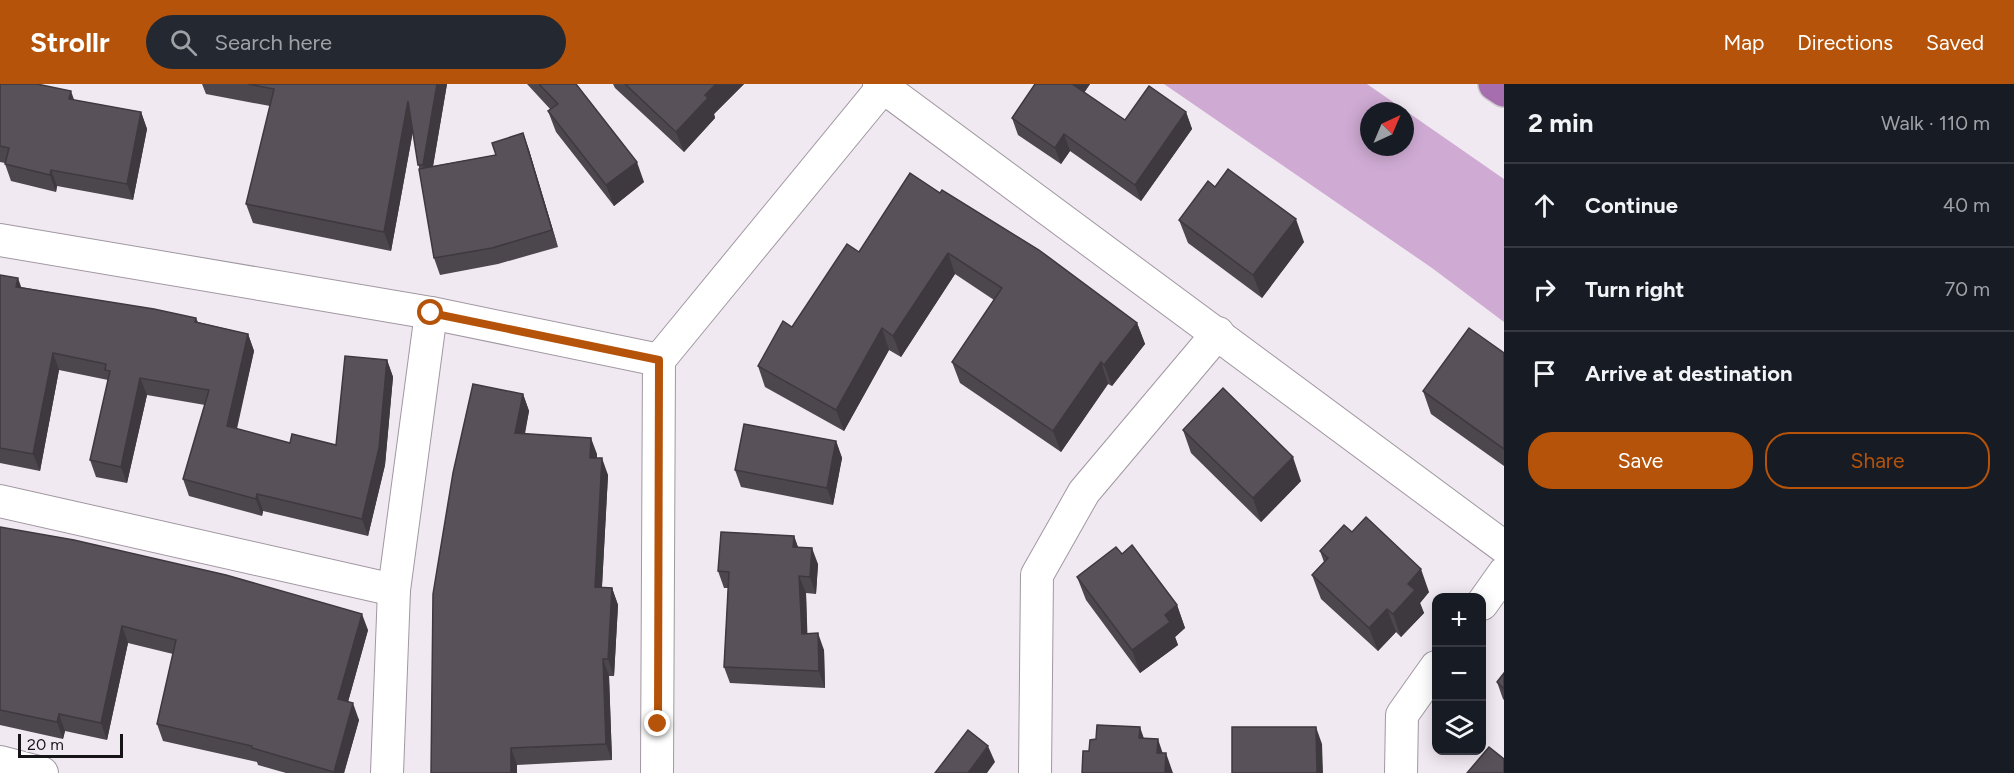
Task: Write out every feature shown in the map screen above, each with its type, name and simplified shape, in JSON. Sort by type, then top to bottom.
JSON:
[{"type":"highway","points":[[1495,84],[1504,90]]},
{"type":"street","points":[[657,773],[659,360],[881,85],[1504,547]]},
{"type":"street","points":[[0,240],[431,313],[659,360]]},
{"type":"street","points":[[387,773],[394,590],[431,313]]},
{"type":"street","points":[[1035,773],[1037,575],[1084,492],[1218,333]]},
{"type":"street","points":[[0,501],[394,590]]},
{"type":"street","points":[[1486,598],[1504,573]]},
{"type":"street","points":[[1401,773],[1402,716],[1432,674]]},
{"type":"street","points":[[0,762],[42,773]]},
{"type":"shaded area","points":[[1164,84],[1367,84],[1393,102],[1360,102],[1360,156],[1414,156],[1414,117],[1504,179],[1504,322],[1432,268]]},
{"type":"building","points":[[0,84],[37,84],[71,91],[69,99],[141,112],[127,184],[51,170],[50,175],[5,164],[9,148],[0,146]]},
{"type":"building","points":[[248,84],[437,84],[423,165],[418,165],[408,101],[384,232],[246,204],[274,89]]},
{"type":"building","points":[[539,84],[576,84],[637,162],[606,185],[548,111],[558,104]]},
{"type":"building","points":[[625,84],[716,84],[705,95],[708,98],[676,132]]},
{"type":"building","points":[[1035,84],[1072,84],[1125,120],[1149,86],[1186,112],[1135,185],[1064,134],[1055,148],[1012,118]]},
{"type":"building","points":[[523,133],[552,230],[492,248],[434,258],[419,169],[496,155],[492,143]]},
{"type":"building","points":[[1228,169],[1296,219],[1253,275],[1179,220],[1208,181],[1215,187]]},
{"type":"building","points":[[910,173],[940,193],[942,190],[1039,250],[1137,323],[1104,365],[1101,362],[1053,431],[952,362],[1002,288],[948,253],[893,336],[882,328],[836,410],[758,366],[783,321],[792,327],[847,244],[859,252]]},
{"type":"building","points":[[0,275],[18,278],[16,287],[154,309],[196,318],[195,322],[248,334],[227,426],[290,443],[292,434],[336,445],[345,356],[387,360],[379,448],[362,519],[257,494],[256,499],[183,479],[209,390],[140,378],[121,467],[90,460],[110,371],[105,370],[106,364],[53,353],[33,454],[0,448]]},
{"type":"building","points":[[1469,328],[1504,353],[1504,449],[1423,391]]},
{"type":"building","points":[[473,384],[523,394],[515,433],[591,438],[590,458],[602,458],[595,587],[612,588],[608,659],[603,659],[606,744],[511,748],[511,773],[431,773],[433,594],[453,473]]},
{"type":"building","points":[[1223,388],[1293,457],[1253,498],[1183,430]]},
{"type":"building","points":[[744,424],[836,441],[827,488],[735,470]]},
{"type":"building","points":[[1366,517],[1421,569],[1408,584],[1415,590],[1393,614],[1387,609],[1369,628],[1312,575],[1328,558],[1320,551],[1344,525],[1352,532]]},
{"type":"building","points":[[0,527],[74,540],[226,575],[362,614],[338,699],[353,703],[334,772],[252,748],[252,746],[157,724],[176,640],[122,626],[101,723],[59,714],[57,722],[0,710]]},
{"type":"building","points":[[721,532],[794,536],[793,547],[812,548],[810,577],[799,576],[802,634],[818,633],[819,671],[724,667],[729,572],[718,571]]},
{"type":"building","points":[[1132,545],[1177,605],[1165,615],[1170,622],[1132,650],[1077,577],[1116,547],[1122,554]]},
{"type":"building","points":[[1504,673],[1504,689],[1497,682]]},
{"type":"building","points":[[1097,725],[1140,727],[1139,738],[1158,739],[1157,753],[1166,753],[1165,773],[1082,773],[1083,751],[1089,751],[1090,740],[1096,739]]},
{"type":"building","points":[[1232,727],[1316,727],[1317,773],[1232,773]]},
{"type":"building","points":[[968,730],[988,746],[968,773],[935,773]]},
{"type":"building","points":[[1489,747],[1504,759],[1504,773],[1467,773],[1482,755],[1486,755]]},
{"type":"route","points":[[431,313],[659,360],[658,724]]}]
